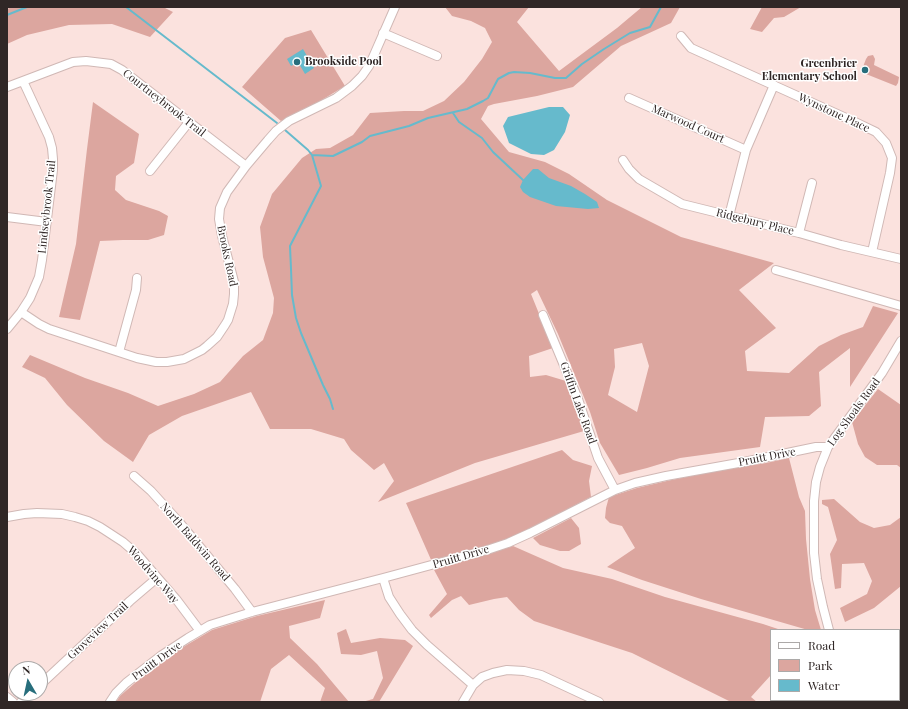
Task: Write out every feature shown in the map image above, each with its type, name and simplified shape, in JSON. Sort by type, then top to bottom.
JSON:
[{"type":"street","name":"Brooks Road","points":[[21,312],[49,329],[137,358],[156,362],[177,361],[190,357],[212,342],[222,331],[228,320],[234,294],[232,274],[219,219],[219,212],[227,192],[246,166],[284,124],[336,98],[362,76],[369,66],[395,7]]},
{"type":"street","points":[[384,33],[437,56]]},
{"type":"street","name":"Wynstone Place","points":[[681,36],[691,48],[876,132],[886,143],[892,158],[872,252]]},
{"type":"street","name":"Courtneybrook Trail","points":[[7,87],[73,62],[86,61],[107,63],[122,70],[246,166]]},
{"type":"street","name":"Lindseybrook Trail","points":[[7,329],[30,298],[39,277],[53,170],[52,148],[49,137],[23,81]]},
{"type":"street","points":[[729,216],[746,150],[774,85]]},
{"type":"street","name":"Marwood Court","points":[[629,98],[746,150]]},
{"type":"street","points":[[150,171],[189,122]]},
{"type":"street","name":"Ridgebury Place","points":[[623,160],[629,169],[639,179],[682,204],[901,259]]},
{"type":"street","points":[[799,233],[812,183]]},
{"type":"street","points":[[7,217],[47,222]]},
{"type":"street","points":[[776,270],[901,306]]},
{"type":"street","points":[[119,352],[136,290],[137,278]]},
{"type":"street","name":"Griffin Lake Road","points":[[544,315],[578,399],[598,458],[615,490]]},
{"type":"street","name":"Log Shoals Road","points":[[828,629],[817,579],[814,553],[814,501],[816,482],[828,446],[882,373],[901,341]]},
{"type":"street","points":[[893,355],[901,360]]},
{"type":"street","name":"Pruitt Drive","points":[[110,702],[116,693],[126,683],[188,638],[210,625],[252,612],[465,556],[508,543],[615,490],[635,483],[816,447],[828,446]]},
{"type":"street","name":"North Baldwin Road","points":[[134,476],[151,491],[180,523],[235,589],[252,612]]},
{"type":"street","name":"Woodvine Way","points":[[7,517],[24,514],[49,513],[75,517],[100,527],[123,542],[138,555],[176,599],[200,631]]},
{"type":"street","name":"Groveview Trail","points":[[48,678],[130,601],[157,578]]},
{"type":"street","points":[[383,578],[389,597],[412,630],[473,685]]},
{"type":"street","points":[[463,702],[473,685],[482,677],[507,670],[524,671],[540,675],[599,702]]},
{"type":"street","points":[[7,697],[13,702]]},
{"type":"green space","points":[[12,7],[163,7],[173,12],[150,37],[112,24],[69,25],[27,35],[7,44],[7,9]]},
{"type":"green space","points":[[445,7],[529,7],[517,22],[559,71],[617,28],[642,7],[680,7],[671,23],[621,46],[573,87],[488,106],[481,119],[509,152],[545,162],[569,174],[607,200],[681,237],[774,263],[739,290],[776,328],[745,351],[747,371],[789,373],[819,346],[841,335],[863,327],[873,306],[898,313],[850,387],[850,348],[819,372],[821,406],[809,416],[765,417],[760,447],[680,458],[619,475],[600,443],[590,412],[558,334],[537,290],[531,294],[553,348],[529,356],[530,377],[546,375],[566,381],[584,431],[475,463],[378,502],[394,481],[384,463],[374,470],[351,450],[344,439],[311,429],[270,429],[251,392],[182,416],[149,435],[133,462],[104,441],[67,405],[45,378],[22,367],[30,355],[158,406],[194,394],[220,382],[243,356],[263,340],[273,313],[274,298],[263,257],[260,227],[272,194],[302,158],[316,149],[330,148],[353,135],[370,113],[423,111],[444,101],[464,82],[482,59],[492,42],[485,28],[471,21],[452,16]],"holes":[[[642,343],[649,366],[637,412],[608,395],[615,367],[614,349]]]},
{"type":"green space","points":[[762,7],[801,7],[784,17],[774,18],[762,32],[750,29]]},
{"type":"green space","name":"Brookside Pool","points":[[311,30],[345,86],[281,121],[242,87],[285,38]]},
{"type":"green space","points":[[873,55],[875,59],[874,65],[899,77],[896,86],[861,72],[868,56]]},
{"type":"green space","points":[[93,102],[139,134],[134,163],[116,176],[115,190],[126,200],[159,211],[168,216],[164,235],[148,240],[100,241],[80,320],[59,317],[76,244]]},
{"type":"green space","points":[[878,389],[901,405],[901,468],[897,465],[877,465],[865,457],[858,444],[852,422]]},
{"type":"green space","points":[[562,450],[573,460],[592,466],[589,481],[591,497],[507,539],[432,562],[406,503]]},
{"type":"green space","points":[[789,458],[799,497],[805,511],[810,579],[815,610],[821,629],[805,629],[701,599],[607,567],[635,548],[622,526],[610,523],[605,518],[609,497],[637,488],[671,480]]},
{"type":"green space","points":[[834,499],[860,522],[874,528],[890,525],[901,517],[901,586],[874,608],[845,622],[840,608],[867,594],[872,581],[864,563],[842,564],[841,588],[835,589],[830,554],[837,540],[828,507],[822,504],[822,500]]},
{"type":"green space","points":[[571,518],[579,528],[581,544],[569,551],[560,551],[540,545],[533,538]]},
{"type":"green space","points":[[513,546],[563,568],[612,579],[665,597],[778,629],[770,629],[770,676],[751,697],[757,702],[731,702],[632,653],[534,621],[519,610],[507,597],[469,605],[461,596],[452,600],[431,618],[429,615],[447,594],[433,568]]},
{"type":"green space","points":[[325,600],[320,618],[289,626],[290,638],[317,664],[349,702],[320,702],[325,688],[289,655],[271,669],[260,702],[116,702],[120,696],[150,670],[212,630],[257,616]]},
{"type":"green space","points":[[346,629],[351,643],[380,638],[405,640],[413,646],[379,702],[362,702],[373,699],[383,678],[377,651],[361,655],[341,654],[337,633]]},
{"type":"water","points":[[303,49],[314,68],[305,74],[298,62],[291,66],[287,59]]},
{"type":"water","points":[[549,107],[563,107],[570,115],[565,132],[554,150],[544,155],[531,154],[509,143],[503,126],[508,117]]},
{"type":"water","points":[[533,169],[538,169],[549,178],[571,186],[585,194],[597,202],[599,208],[588,209],[556,206],[530,197],[523,192],[520,187],[523,180]]},
{"type":"waterway","points":[[7,15],[27,7]]},
{"type":"waterway","points":[[126,7],[277,123]]},
{"type":"waterway","points":[[312,155],[333,156],[362,142],[370,136],[409,126],[428,118],[467,109],[488,98],[498,79],[509,73],[530,73],[555,78],[566,78],[582,64],[630,33],[650,27],[661,7]]},
{"type":"waterway","points":[[453,113],[459,122],[482,138],[493,152],[523,180]]},
{"type":"waterway","points":[[285,130],[312,155],[321,186],[290,246],[292,295],[296,318],[301,333],[333,409]]},
{"type":"place","name":"Brookside Pool","points":[[297,62]]},
{"type":"place","name":"Greenbrier Elementary School","points":[[865,70]]}]
